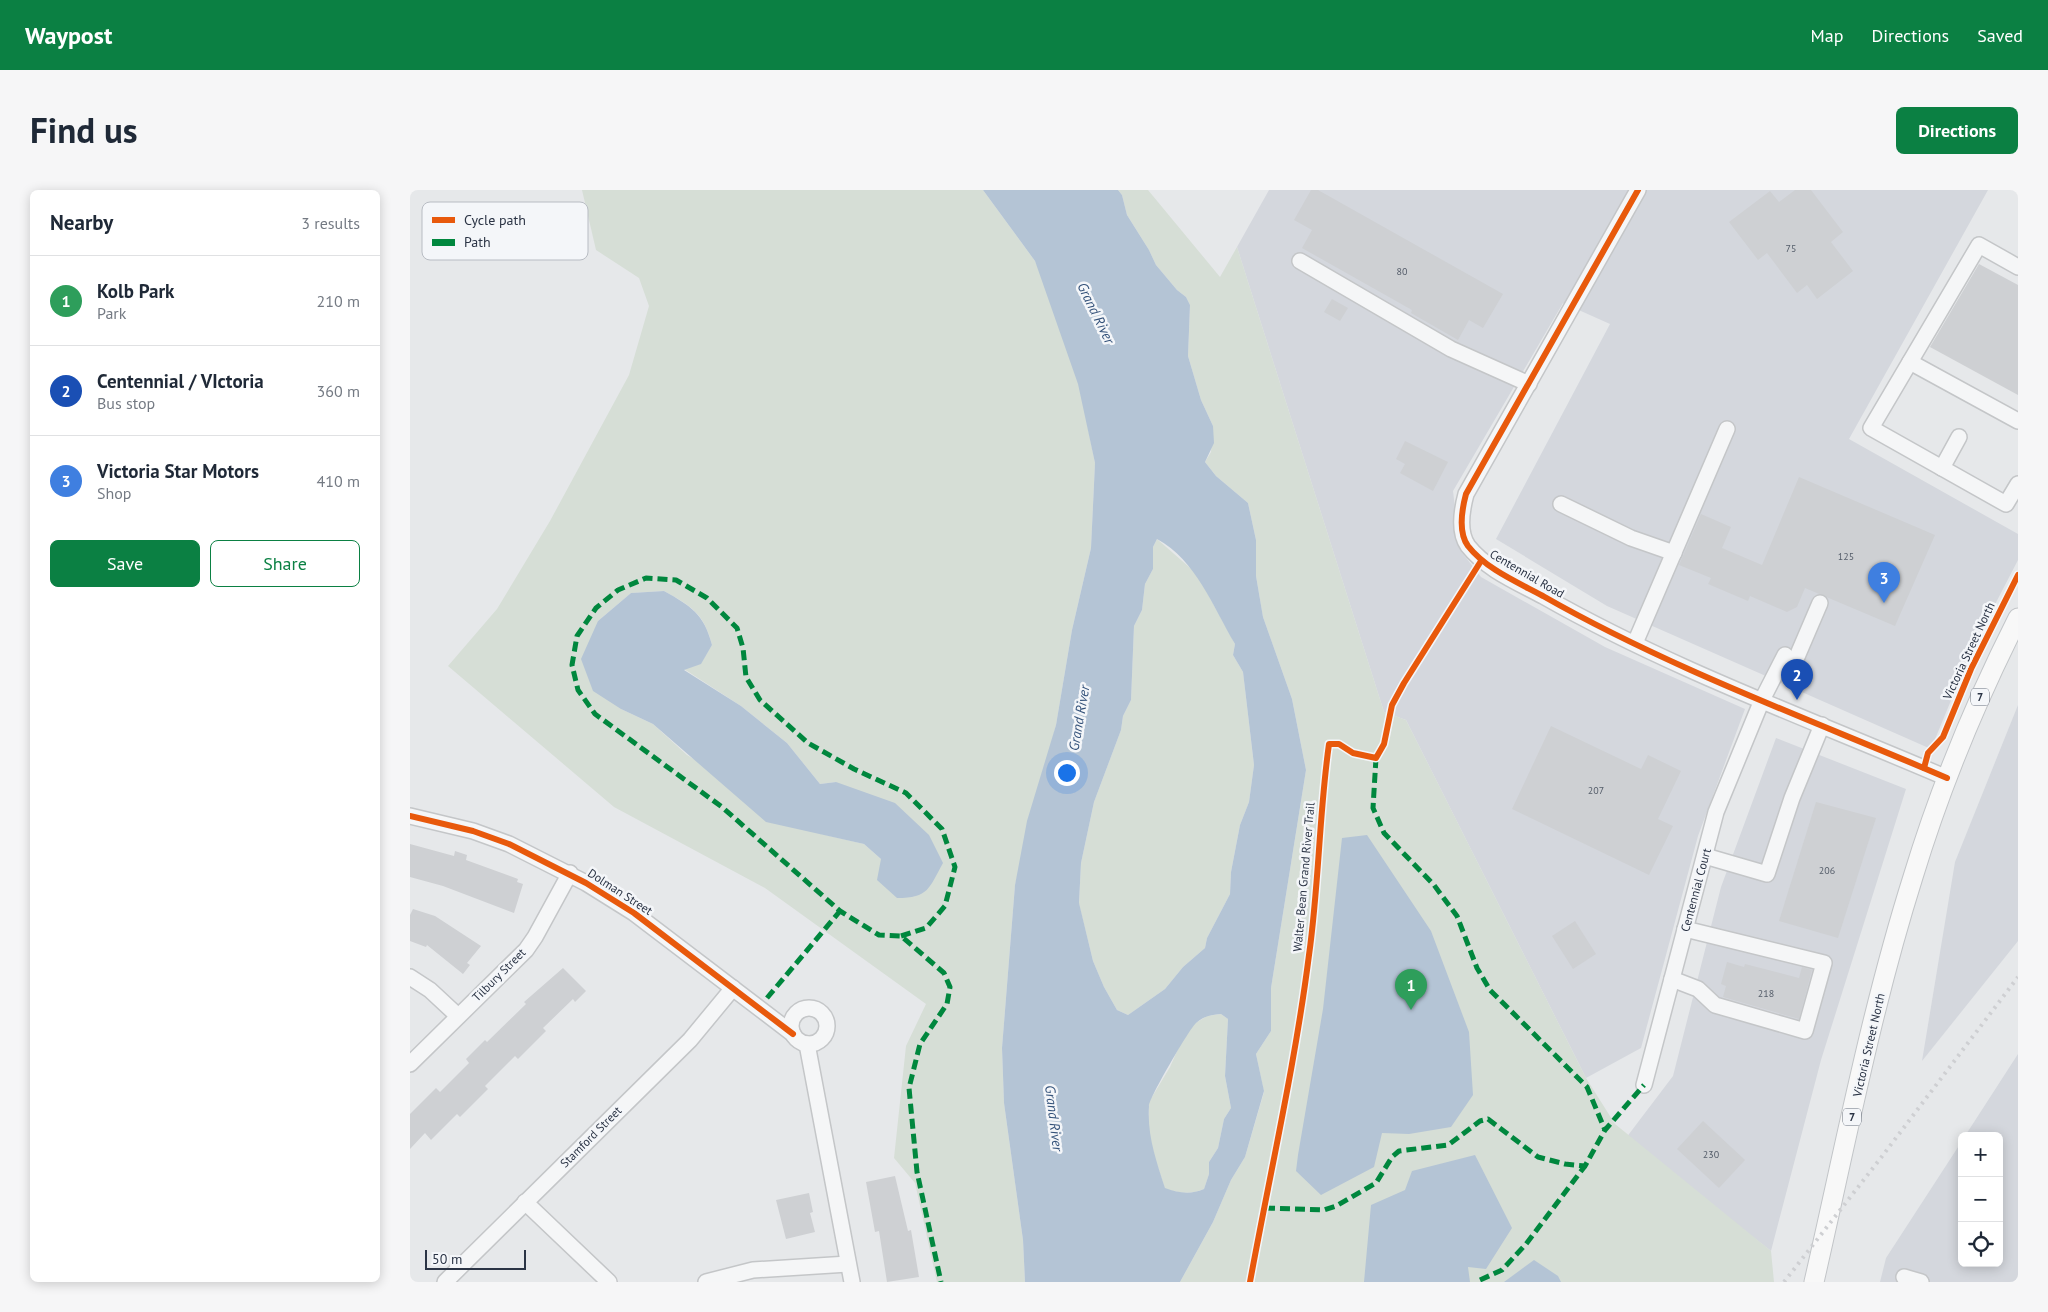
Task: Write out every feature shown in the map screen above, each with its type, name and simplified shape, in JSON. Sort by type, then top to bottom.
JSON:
[{"type":"main road","name":"Victoria Street North","points":[[1814,1282],[1885,974],[1913,876],[1947,778],[1984,687],[2018,618]]},
{"type":"street","name":"Centennial Road","points":[[1638,190],[1466,494],[1462,512],[1466,544],[1481,561],[1594,625],[1762,700],[1947,778]]},
{"type":"street","points":[[2018,267],[1979,245],[1871,428],[2006,504],[2018,484]]},
{"type":"street","points":[[1300,260],[1451,349],[1529,384]]},
{"type":"street","points":[[1910,362],[2018,421]]},
{"type":"street","points":[[1635,644],[1727,429]]},
{"type":"street","points":[[1942,468],[1959,437]]},
{"type":"street","points":[[1561,504],[1631,538],[1674,553]]},
{"type":"street","name":"Centennial Court","points":[[1644,1085],[1716,812],[1762,700],[1790,657],[1820,603]]},
{"type":"street","points":[[1705,856],[1767,874],[1792,798],[1822,725]]},
{"type":"street","name":"Dolman Street","points":[[410,816],[472,831],[509,844],[570,874],[634,913],[806,1044]]},
{"type":"street","name":"Tilbury Street","points":[[410,1064],[526,950],[570,874]]},
{"type":"street","points":[[1672,980],[1698,989],[1715,1005],[1805,1032],[1824,963],[1685,929]]},
{"type":"street","points":[[410,977],[430,990],[458,1016]]},
{"type":"street","name":"Stamford Street","points":[[445,1282],[690,1040],[732,988]]},
{"type":"street","points":[[792,1034],[791,1022],[798,1012],[809,1008],[820,1011],[827,1021],[826,1033],[818,1042],[806,1044],[852,1282]]},
{"type":"street","points":[[525,1202],[609,1282]]},
{"type":"street","points":[[706,1282],[753,1270],[848,1264]]},
{"type":"street","points":[[1904,1277],[1921,1282]]},
{"type":"shaded area","points":[[582,190],[983,190],[1035,261],[1069,334],[1095,463],[1091,548],[1072,630],[1056,725],[1015,885],[1002,1048],[1004,1103],[1023,1240],[1025,1282],[937,1282],[915,1183],[894,1158],[906,1046],[926,1004],[765,888],[614,807],[448,666],[497,609],[550,521],[629,375],[649,306],[639,278],[596,250],[588,216],[588,202],[585,202]],"holes":[[[664,591],[689,606],[705,625],[712,645],[701,663],[684,669],[741,706],[787,743],[820,784],[836,782],[915,898],[881,859],[864,844],[821,834],[687,755],[653,724],[621,709],[598,621],[631,593]]]},
{"type":"shaded area","points":[[1118,190],[1148,190],[1220,277],[1237,247],[1384,712],[1406,720],[1586,1078],[1615,1124],[1771,1251],[1774,1282],[1180,1282],[1213,1222],[1231,1180],[1245,1157],[1264,1092],[1256,1054],[1271,1031],[1271,988],[1306,770],[1292,699],[1263,617],[1256,576],[1256,540],[1248,503],[1216,476],[1205,462],[1211,452],[1213,426],[1201,400],[1188,356],[1190,305],[1186,297],[1177,290],[1156,265],[1127,215],[1122,195]]},
{"type":"shaded area","points":[[1269,190],[1988,190],[1849,439],[2018,534],[2018,560],[1973,647],[1931,749],[1607,606],[1496,539],[1610,324],[1563,303],[1453,491],[1460,550],[1481,577],[1605,647],[1745,709],[1698,836],[1641,1048],[1586,1078],[1406,720],[1384,712],[1237,247]]},
{"type":"shaded area","points":[[1157,539],[1197,574],[1235,644],[1233,655],[1243,672],[1254,765],[1249,802],[1240,825],[1231,872],[1230,894],[1207,938],[1205,948],[1183,967],[1165,989],[1128,1015],[1117,1010],[1104,987],[1093,961],[1079,904],[1081,863],[1094,802],[1121,730],[1123,716],[1131,700],[1134,626],[1142,610],[1145,584],[1153,569],[1153,547]]},
{"type":"shaded area","points":[[2018,705],[2018,941],[1922,1061],[1955,862]]},
{"type":"shaded area","points":[[1776,738],[1906,789],[1821,1060],[1771,1251],[1626,1138],[1673,1076],[1721,887]]},
{"type":"shaded area","points":[[1221,1014],[1228,1019],[1225,1076],[1231,1108],[1224,1119],[1218,1148],[1209,1162],[1209,1174],[1204,1189],[1185,1193],[1175,1192],[1165,1189],[1153,1152],[1148,1127],[1149,1102],[1170,1067],[1182,1040],[1194,1024],[1207,1016]]},
{"type":"shaded area","points":[[2018,1054],[2018,1282],[1880,1282],[1886,1258],[1958,1147],[1958,1267],[2003,1267],[2003,1132],[1968,1132]]},
{"type":"water","name":"Grand River","points":[[983,190],[1118,190],[1122,195],[1127,215],[1156,265],[1177,290],[1186,297],[1190,305],[1188,356],[1201,400],[1213,426],[1214,443],[1205,462],[1216,476],[1248,503],[1256,540],[1256,576],[1263,617],[1292,699],[1306,770],[1271,988],[1271,1031],[1256,1054],[1264,1091],[1245,1157],[1231,1180],[1213,1222],[1180,1282],[1025,1282],[1023,1240],[1004,1103],[1002,1048],[1015,885],[1027,821],[1056,725],[1072,630],[1091,548],[1095,463],[1078,384],[1035,261]],"holes":[[[1157,539],[1171,548],[1193,572],[1235,644],[1233,655],[1243,672],[1254,765],[1249,802],[1240,825],[1231,872],[1230,894],[1207,938],[1205,948],[1183,967],[1165,989],[1128,1015],[1117,1010],[1104,987],[1093,961],[1079,903],[1081,863],[1094,802],[1121,730],[1123,716],[1131,700],[1134,626],[1142,610],[1145,584],[1153,569],[1153,547]],[[1221,1014],[1228,1019],[1225,1076],[1231,1108],[1224,1119],[1218,1148],[1209,1162],[1209,1174],[1204,1189],[1189,1193],[1175,1191],[1165,1188],[1158,1167],[1149,1127],[1149,1106],[1162,1078],[1192,1028],[1205,1017]]]},
{"type":"water","points":[[664,591],[682,601],[695,612],[705,626],[712,645],[701,664],[684,670],[741,706],[787,743],[820,784],[836,782],[895,803],[929,835],[943,863],[927,890],[916,896],[897,898],[877,880],[881,859],[864,844],[766,822],[653,724],[621,709],[593,691],[581,659],[598,621],[631,593]]},
{"type":"water","points":[[1367,835],[1431,931],[1469,1032],[1473,1095],[1451,1127],[1409,1134],[1382,1133],[1374,1167],[1321,1195],[1296,1171],[1298,1155],[1323,1009],[1342,838]]},
{"type":"water","points":[[1475,1155],[1512,1228],[1486,1269],[1468,1267],[1470,1282],[1364,1282],[1371,1205],[1405,1190],[1412,1171]]},
{"type":"water","points":[[1534,1260],[1558,1276],[1561,1282],[1504,1282]]},
{"type":"building","points":[[1311,190],[1318,190],[1503,294],[1483,328],[1469,320],[1458,340],[1411,313],[1412,310],[1302,248],[1312,230],[1294,220]]},
{"type":"building","points":[[1795,190],[1811,190],[1843,232],[1831,242],[1853,271],[1817,299],[1807,285],[1797,293],[1767,253],[1758,260],[1729,222],[1770,191],[1779,202]]},
{"type":"building","points":[[1979,264],[2018,285],[2018,395],[1930,347]]},
{"type":"building","points":[[1332,299],[1348,308],[1340,321],[1324,312]]},
{"type":"building","points":[[1405,441],[1448,462],[1433,491],[1400,473],[1405,464],[1396,459]]},
{"type":"building","points":[[1799,477],[1935,535],[1895,626],[1805,588],[1797,607],[1787,612],[1750,596],[1748,601],[1708,584],[1711,578],[1679,565],[1701,514],[1731,527],[1722,548],[1762,565]]},
{"type":"building","points":[[1551,726],[1641,769],[1648,755],[1681,771],[1658,819],[1673,826],[1649,875],[1512,809]]},
{"type":"building","points":[[1816,802],[1876,818],[1838,938],[1779,921]]},
{"type":"building","points":[[410,844],[454,856],[455,851],[467,855],[466,860],[518,879],[517,882],[523,884],[514,913],[443,886],[410,877]]},
{"type":"building","points":[[413,909],[435,916],[481,946],[467,963],[470,965],[463,974],[427,945],[426,947],[410,941],[410,915]]},
{"type":"building","points":[[1575,921],[1596,954],[1573,969],[1552,936]]},
{"type":"building","points":[[1727,962],[1744,967],[1745,964],[1799,978],[1802,967],[1812,970],[1799,1019],[1723,997],[1726,986],[1721,984]]},
{"type":"building","points":[[563,968],[586,991],[575,1002],[573,999],[543,1028],[546,1031],[518,1059],[515,1056],[485,1086],[488,1089],[460,1117],[457,1114],[431,1140],[425,1133],[410,1149],[410,1114],[436,1088],[440,1092],[469,1063],[466,1059],[485,1040],[487,1042],[526,1004],[524,1002]]},
{"type":"building","points":[[1703,1121],[1745,1160],[1719,1188],[1677,1149]]},
{"type":"building","points":[[895,1176],[908,1231],[911,1230],[919,1277],[887,1282],[879,1231],[875,1232],[866,1182]]},
{"type":"building","points":[[809,1193],[813,1212],[810,1213],[815,1232],[786,1239],[776,1200]]},
{"type":"railway","points":[[1784,1282],[2018,977]]},
{"type":"marked path","points":[[901,936],[926,928],[945,906],[955,867],[942,829],[906,793],[854,769],[808,743],[760,700],[746,677],[743,648],[737,628],[707,598],[676,580],[646,578],[618,590],[596,608],[577,636],[572,665],[578,690],[595,714],[722,807],[840,911],[879,935],[901,936],[944,973],[950,987],[947,1004],[920,1044],[909,1088],[917,1172],[941,1282]]},
{"type":"marked path","points":[[1376,758],[1373,808],[1384,833],[1434,885],[1457,916],[1477,968],[1490,990],[1587,1087],[1605,1130]]},
{"type":"marked path","points":[[767,998],[840,911]]},
{"type":"marked path","points":[[1265,1208],[1324,1210],[1336,1206],[1376,1183],[1392,1157],[1399,1151],[1448,1145],[1480,1121],[1488,1119],[1538,1157],[1565,1164],[1585,1166],[1605,1130],[1644,1085]]},
{"type":"marked path","points":[[1480,1280],[1502,1270],[1526,1244],[1585,1166]]},
{"type":"cycle path","points":[[1638,190],[1466,494],[1463,506],[1462,527],[1468,546],[1484,562],[1502,574],[1641,647],[1742,693],[1947,778]]},
{"type":"cycle path","name":"Walter Bean Grand River Trail","points":[[1250,1282],[1303,996],[1312,929],[1329,744],[1339,744],[1353,753],[1376,758],[1384,744],[1392,705],[1481,561]]},
{"type":"cycle path","points":[[1924,768],[1928,753],[1943,737],[1971,669],[2018,575]]},
{"type":"cycle path","points":[[410,816],[473,831],[509,844],[586,883],[634,913],[793,1034]]},
{"type":"place","name":"Victoria Star Motors","points":[[1884,603]]},
{"type":"place","name":"Centennial / VIctoria","points":[[1797,700]]},
{"type":"place","name":"Kolb Park","points":[[1411,1010]]}]
